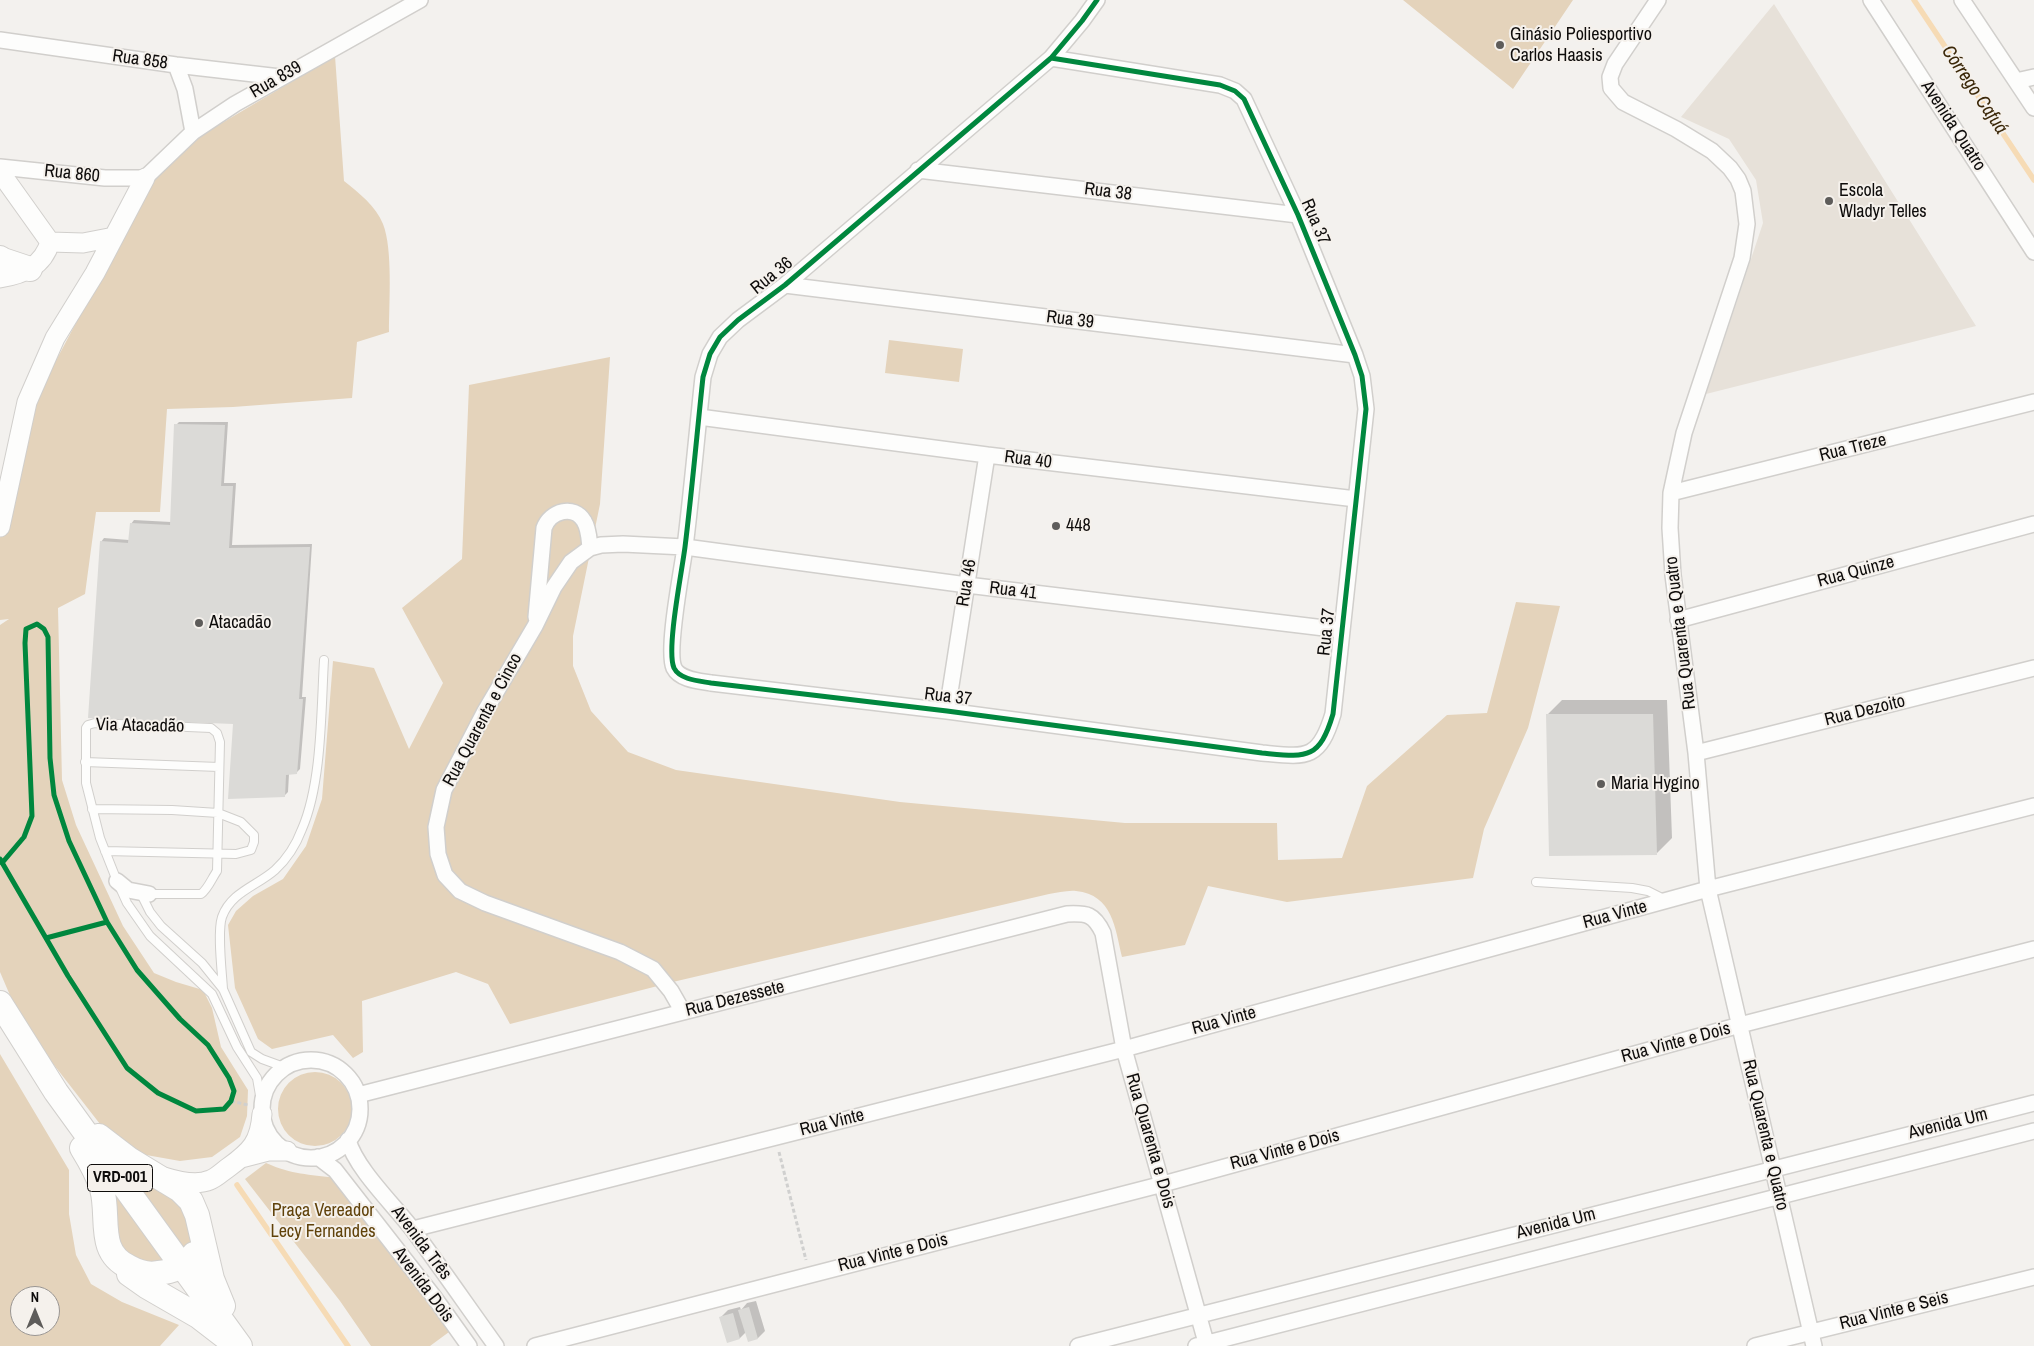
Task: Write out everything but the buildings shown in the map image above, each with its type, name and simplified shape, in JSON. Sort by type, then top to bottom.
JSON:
[{"type":"main road","points":[[0,258],[30,269]]},
{"type":"main road","name":"VRD-001","points":[[0,1003],[56,1092],[183,1265]]},
{"type":"main road","points":[[56,1092],[100,1138],[116,1151],[152,1172],[187,1196],[194,1206],[212,1278],[220,1301],[241,1346]]},
{"type":"main road","points":[[56,1092],[64,1114],[100,1182],[104,1201],[106,1238],[110,1250],[116,1259],[134,1278],[198,1316],[236,1346]]},
{"type":"main road","points":[[116,1259],[137,1271],[150,1274],[171,1270],[183,1265],[193,1256],[197,1248],[200,1227]]},
{"type":"main road","points":[[183,1265],[241,1346]]},
{"type":"street","name":"Rua 839","points":[[145,178],[193,132],[235,104],[420,0]]},
{"type":"street","name":"Rua 36","points":[[684,677],[678,674],[674,667],[672,655],[673,630],[703,376],[710,354],[720,337],[738,320],[785,285],[1051,58],[1097,0]]},
{"type":"street","name":"Rua Quarenta e Quatro","points":[[1658,0],[1615,64],[1610,77],[1611,88],[1623,102],[1676,129],[1712,151],[1730,168],[1738,179],[1743,192],[1747,224],[1742,258],[1684,433],[1671,493],[1671,537],[1678,620],[1696,753],[1708,888],[1812,1339]]},
{"type":"street","name":"Avenida Quatro","points":[[1871,0],[2034,252]]},
{"type":"street","points":[[1962,0],[2034,108]]},
{"type":"street","name":"Rua 858","points":[[0,40],[176,65],[280,77]]},
{"type":"street","name":"Rua 37","points":[[684,677],[711,683],[1297,756],[1310,753],[1328,733],[1333,714],[1366,409],[1362,376],[1298,215],[1255,119],[1244,99],[1235,91],[1220,85],[1051,58]]},
{"type":"street","points":[[176,65],[185,89],[193,132]]},
{"type":"street","points":[[2016,81],[2034,77]]},
{"type":"street","name":"Rua 860","points":[[0,166],[105,178],[145,178]]},
{"type":"street","name":"Rua 38","points":[[918,170],[1298,215]]},
{"type":"street","points":[[0,172],[50,242]]},
{"type":"street","points":[[0,527],[27,402],[55,338],[114,237],[145,178]]},
{"type":"street","points":[[50,242],[83,243],[114,237]]},
{"type":"street","points":[[0,278],[30,269],[47,253],[50,242]]},
{"type":"street","name":"Rua 39","points":[[785,285],[1354,355]]},
{"type":"street","name":"Rua Treze","points":[[1671,493],[2034,402]]},
{"type":"street","name":"Rua 40","points":[[699,417],[987,455],[1356,499]]},
{"type":"street","name":"Rua 46","points":[[947,711],[987,455]]},
{"type":"street","points":[[535,626],[544,528],[547,521],[554,514],[564,511],[575,513],[584,520],[588,529],[590,548],[600,545],[623,544],[684,547]]},
{"type":"street","name":"Rua Quinze","points":[[1678,620],[2034,524]]},
{"type":"street","name":"Rua 41","points":[[684,547],[967,585],[1341,630]]},
{"type":"street","name":"Rua Quarenta e Cinco","points":[[590,548],[572,562],[554,587],[535,626],[485,711],[444,790],[436,827],[438,854],[445,875],[460,891],[485,903],[620,952],[652,969],[671,991],[684,1012]]},
{"type":"street","name":"Rua Dezoito","points":[[1696,753],[2034,668]]},
{"type":"street","name":"Rua Vinte","points":[[413,1229],[1124,1049],[1668,901],[1708,888],[2034,806]]},
{"type":"street","points":[[117,881],[128,890],[149,894]]},
{"type":"street","name":"Rua Dezessete","points":[[358,1095],[1067,914],[1081,913],[1091,916],[1104,933]]},
{"type":"street","name":"Rua Quarenta e Dois","points":[[1104,933],[1124,1049],[1200,1314],[1203,1345]]},
{"type":"street","name":"Rua Vinte e Dois","points":[[535,1346],[1163,1184],[1740,1025],[2034,949]]},
{"type":"street","points":[[152,1172],[181,1182],[201,1182],[211,1180],[241,1158],[250,1150],[258,1138],[262,1111],[268,1085],[284,1068],[296,1062],[322,1061],[334,1066],[344,1073],[358,1095],[359,1118],[348,1140],[335,1151],[318,1157],[297,1156],[287,1152],[273,1140],[268,1132],[262,1111]]},
{"type":"street","name":"Avenida Um","points":[[1078,1346],[2034,1103]]},
{"type":"street","name":"Avenida Um","points":[[1203,1345],[2034,1131]]},
{"type":"street","name":"Avenida Três","points":[[348,1140],[351,1150],[360,1164],[413,1229],[496,1346]]},
{"type":"street","points":[[241,1158],[268,1152],[287,1152]]},
{"type":"street","name":"Avenida Dois","points":[[318,1157],[335,1170],[434,1297],[469,1346]]},
{"type":"street","points":[[200,1227],[204,1193],[211,1180]]},
{"type":"street","name":"Rua Vinte e Seis","points":[[1755,1346],[1812,1339],[2034,1277]]},
{"type":"lane","points":[[223,989],[222,918],[229,904],[244,889],[274,871],[288,857],[303,829],[310,802],[318,754],[324,660]]},
{"type":"lane","name":"Via Atacadão","points":[[149,894],[201,894],[206,890],[209,881],[217,872],[219,737],[215,730],[211,728],[145,724],[88,725],[86,728],[86,783],[105,851],[117,881],[127,903],[150,936],[212,994],[237,1046],[257,1078],[262,1111]]},
{"type":"lane","points":[[85,762],[219,767]]},
{"type":"lane","points":[[92,809],[172,810],[218,813],[241,822],[254,835],[254,847],[245,853],[105,851]]},
{"type":"lane","points":[[1536,882],[1632,888],[1648,891],[1668,901]]},
{"type":"lane","points":[[149,894],[143,898],[150,912],[161,926],[202,963],[223,989],[251,1052],[284,1068]]},
{"type":"path","points":[[228,1105],[233,1096]]},
{"type":"path","points":[[776,1137],[810,1275]]},
{"type":"shaded area","name":"Escola Wladyr Telles","points":[[1774,4],[1976,326],[1706,394],[1763,223],[1756,180],[1729,139],[1681,117]]},
{"type":"green space","name":"Ginásio Poliesportivo Carlos Haasis","points":[[1403,0],[1573,0],[1513,89]]},
{"type":"green space","points":[[335,56],[344,181],[376,211],[386,235],[390,276],[389,332],[357,342],[352,398],[233,407],[167,409],[160,512],[96,512],[85,594],[58,608],[62,780],[76,825],[123,926],[154,973],[203,990],[212,1008],[221,1047],[248,1090],[247,1116],[240,1137],[212,1157],[180,1161],[135,1153],[107,1133],[40,1047],[15,1007],[0,972],[0,625],[9,619],[0,620],[0,538],[35,400],[151,182],[200,136]]},
{"type":"green space","points":[[889,340],[963,349],[959,382],[885,373]]},
{"type":"green space","points":[[610,357],[600,504],[573,636],[573,666],[591,711],[628,752],[676,770],[900,802],[1125,823],[1277,823],[1278,860],[1342,858],[1367,786],[1447,715],[1487,713],[1516,602],[1560,606],[1528,728],[1484,829],[1473,878],[1287,902],[1208,886],[1185,945],[1122,957],[1114,924],[1105,906],[1098,899],[1088,894],[1076,891],[1062,892],[677,981],[510,1024],[488,984],[456,972],[362,1001],[363,1052],[353,1058],[333,1035],[272,1049],[258,1039],[235,988],[228,925],[236,911],[253,896],[283,879],[306,846],[322,799],[333,661],[374,668],[409,749],[443,683],[402,608],[462,559],[469,385]]},
{"type":"green space","points":[[0,1054],[69,1170],[69,1214],[76,1255],[91,1284],[122,1302],[179,1325],[160,1346],[0,1346]]},
{"type":"green space","points":[[315,1072],[336,1078],[346,1088],[352,1109],[346,1130],[336,1140],[315,1146],[294,1140],[284,1130],[278,1109],[284,1088],[294,1078]]},
{"type":"green space","points":[[114,1158],[181,1198],[193,1239],[184,1258]]},
{"type":"green space","name":"Praça Vereador Lecy Fernandes","points":[[266,1163],[293,1172],[336,1178],[449,1332],[430,1346],[371,1346],[340,1301],[245,1179]]},
{"type":"green space","points":[[111,1187],[175,1263],[136,1263],[119,1243]]},
{"type":"waterway","name":"Córrego Cafuá","points":[[1914,0],[2034,180]]},
{"type":"waterway","points":[[237,1185],[348,1346]]},
{"type":"cycle path","points":[[1051,58],[1220,85],[1235,91],[1244,99],[1298,215],[1355,355],[1362,376],[1366,409],[1333,714],[1322,740],[1309,753],[1300,755],[1262,753],[947,711],[696,681],[681,675],[674,668],[672,659],[673,628],[685,547],[703,377],[710,354],[720,337],[738,320],[785,285],[1051,58],[1097,0]]},
{"type":"cycle path","points":[[0,859],[68,976],[127,1068],[158,1093],[196,1111],[224,1109],[231,1101],[234,1091],[229,1078],[208,1045],[180,1019],[137,970],[107,922],[69,841],[54,795],[50,758],[48,637],[44,629],[37,624],[26,629],[25,643],[32,816],[24,837],[2,863]]},
{"type":"cycle path","points":[[46,938],[107,922]]},
{"type":"place","name":"Ginásio Poliesportivo Carlos Haasis","points":[[1500,45]]},
{"type":"place","name":"Escola Wladyr Telles","points":[[1829,201]]},
{"type":"place","name":"448","points":[[1056,526]]},
{"type":"place","name":"Atacadão","points":[[199,623]]},
{"type":"place","name":"Maria Hygino","points":[[1601,784]]}]
